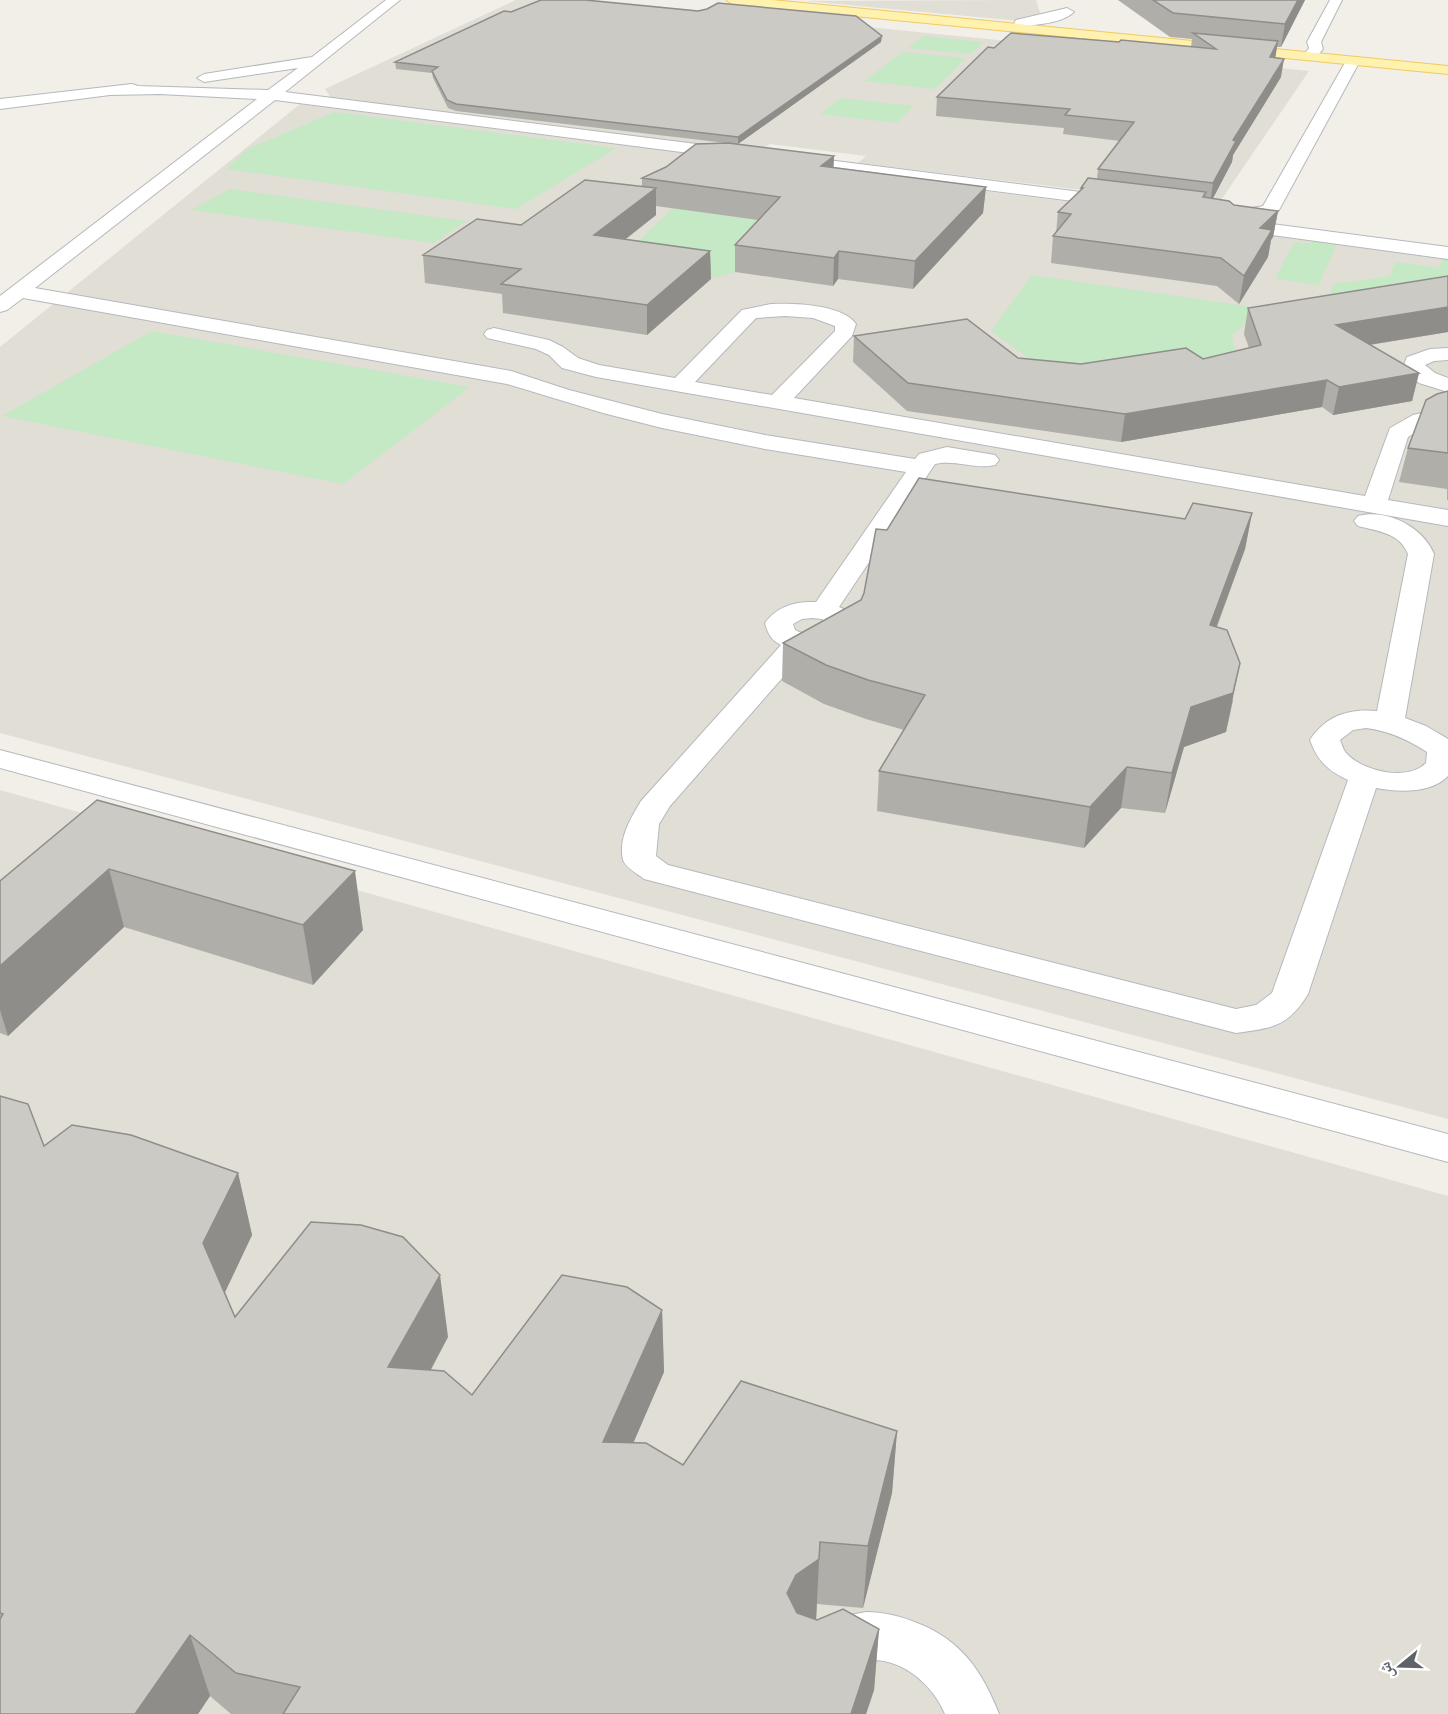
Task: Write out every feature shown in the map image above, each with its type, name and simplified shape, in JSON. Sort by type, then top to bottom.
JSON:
[{"type":"main road","points":[[732,0],[1288,50]]},
{"type":"main road","points":[[779,0],[1022,23],[1082,31],[1312,50],[1448,68]]},
{"type":"main road","points":[[1312,50],[1353,60],[1448,68]]},
{"type":"street","points":[[0,306],[394,0]]},
{"type":"street","points":[[1288,50],[1312,50],[1336,0]]},
{"type":"street","points":[[1022,23],[1050,18],[1064,6],[1082,31]]},
{"type":"street","points":[[1353,60],[1270,210],[1248,216],[1209,218],[1448,253]]},
{"type":"street","points":[[0,104],[112,91],[316,61]]},
{"type":"street","points":[[112,91],[160,90],[272,95],[762,162],[1132,208],[855,180],[762,162],[702,160],[691,162],[683,168]]},
{"type":"street","points":[[19,291],[511,378],[545,390],[658,420],[803,449],[920,467]]},
{"type":"street","points":[[679,386],[749,314],[764,310],[784,310],[826,315],[846,324],[845,332],[777,403]]},
{"type":"street","points":[[494,334],[542,344],[556,351],[570,363],[586,369],[1448,518]]},
{"type":"street","points":[[1447,385],[1427,378],[1414,367],[1415,362],[1421,358],[1448,354]]},
{"type":"street","points":[[1374,505],[1398,434],[1421,420],[1448,414]]},
{"type":"street","points":[[1365,776],[1290,994],[1283,1006],[1265,1016],[1236,1021],[656,872],[640,860],[642,824],[673,782],[799,642],[782,634],[779,622],[791,613],[801,610],[823,611],[920,467],[927,459],[934,456],[947,454],[1378,523],[1401,530],[1413,537],[1419,544],[1421,554],[1390,721]]},
{"type":"street","points":[[1366,718],[1390,721],[1418,731],[1442,762],[1406,781],[1389,781],[1365,776],[1344,766],[1330,753],[1325,740],[1331,729],[1346,722],[1366,718]]},
{"type":"street","points":[[0,759],[1448,1148]]},
{"type":"street","points":[[813,1655],[832,1642],[859,1636],[886,1637],[913,1645],[939,1662],[958,1684],[972,1714]]},
{"type":"shaded area","points":[[516,0],[597,0],[1309,71],[1217,206],[858,163],[866,156],[770,144],[756,153],[331,98],[325,89]]},
{"type":"shaded area","points":[[1036,0],[1041,15],[1021,21],[805,1]]},
{"type":"shaded area","points":[[300,104],[1448,250],[1448,1119],[0,733],[0,347]]},
{"type":"shaded area","points":[[0,790],[1448,1196],[1448,1714],[0,1714]]},
{"type":"green space","points":[[923,36],[984,42],[971,54],[908,48]]},
{"type":"green space","points":[[903,52],[966,58],[934,89],[864,81]]},
{"type":"green space","points":[[841,98],[914,106],[896,123],[820,114]]},
{"type":"green space","points":[[334,112],[616,148],[516,209],[226,169],[246,150]]},
{"type":"green space","points":[[230,189],[467,221],[434,243],[191,210]]},
{"type":"green space","points":[[673,208],[777,223],[735,272],[711,279],[614,266]]},
{"type":"green space","points":[[1314,238],[1338,241],[1319,285],[1275,279],[1294,242],[1311,244]]},
{"type":"green space","points":[[1445,254],[1448,255],[1448,286],[1328,304],[1333,284],[1390,276],[1395,262],[1439,268]]},
{"type":"green space","points":[[1032,275],[1253,307],[1276,320],[1244,325],[1232,335],[1234,347],[1245,356],[1047,372],[991,331]]},
{"type":"green space","points":[[152,331],[470,387],[343,484],[2,416]]},
{"type":"building","points":[[541,0],[585,0],[698,11],[718,3],[856,16],[882,36],[738,137],[456,104],[447,100],[432,71],[438,67],[395,62],[504,11],[511,12]]},
{"type":"building","points":[[1153,0],[1298,0],[1285,24],[1173,13]]},
{"type":"building","points":[[1011,33],[1216,49],[1193,33],[1278,41],[1270,57],[1284,59],[1233,140],[1236,141],[1213,183],[1098,169],[1134,122],[1065,115],[1070,109],[937,97],[988,47],[994,48]]},
{"type":"building","points":[[728,143],[834,156],[821,166],[986,187],[915,261],[839,251],[834,258],[735,245],[780,197],[642,178],[666,167],[696,144]]},
{"type":"building","points":[[1088,178],[1206,192],[1203,197],[1229,201],[1234,205],[1278,211],[1260,228],[1272,230],[1244,276],[1221,258],[1053,236],[1071,214],[1058,212],[1083,188],[1081,188]]},
{"type":"building","points":[[585,180],[656,188],[594,235],[710,251],[647,305],[501,284],[521,269],[423,255],[477,219],[521,225]]},
{"type":"building","points":[[1448,276],[1448,307],[1336,325],[1419,373],[1339,387],[1327,380],[1125,414],[908,383],[854,336],[967,319],[1018,358],[1081,364],[1186,348],[1203,359],[1261,345],[1248,308]]},
{"type":"building","points":[[1448,391],[1448,453],[1408,448],[1426,400]]},
{"type":"building","points":[[919,478],[1185,519],[1193,503],[1252,513],[1210,625],[1227,630],[1240,663],[1233,693],[1191,707],[1172,773],[1127,767],[1090,807],[879,771],[925,695],[868,680],[826,665],[783,643],[861,600],[876,529],[887,530]]},
{"type":"building","points":[[97,800],[355,871],[303,925],[109,869],[0,966],[0,881]]},
{"type":"building","points":[[0,1096],[28,1104],[44,1146],[72,1125],[131,1135],[238,1173],[203,1243],[235,1317],[311,1222],[361,1225],[403,1237],[440,1275],[388,1367],[444,1371],[472,1395],[562,1275],[627,1287],[662,1310],[603,1442],[646,1443],[683,1465],[741,1381],[897,1431],[868,1546],[820,1542],[819,1559],[796,1575],[787,1593],[797,1613],[817,1620],[843,1609],[879,1629],[851,1714],[283,1714],[300,1687],[236,1673],[190,1635],[135,1714],[0,1714],[0,1619],[3,1614],[0,1613]]}]
